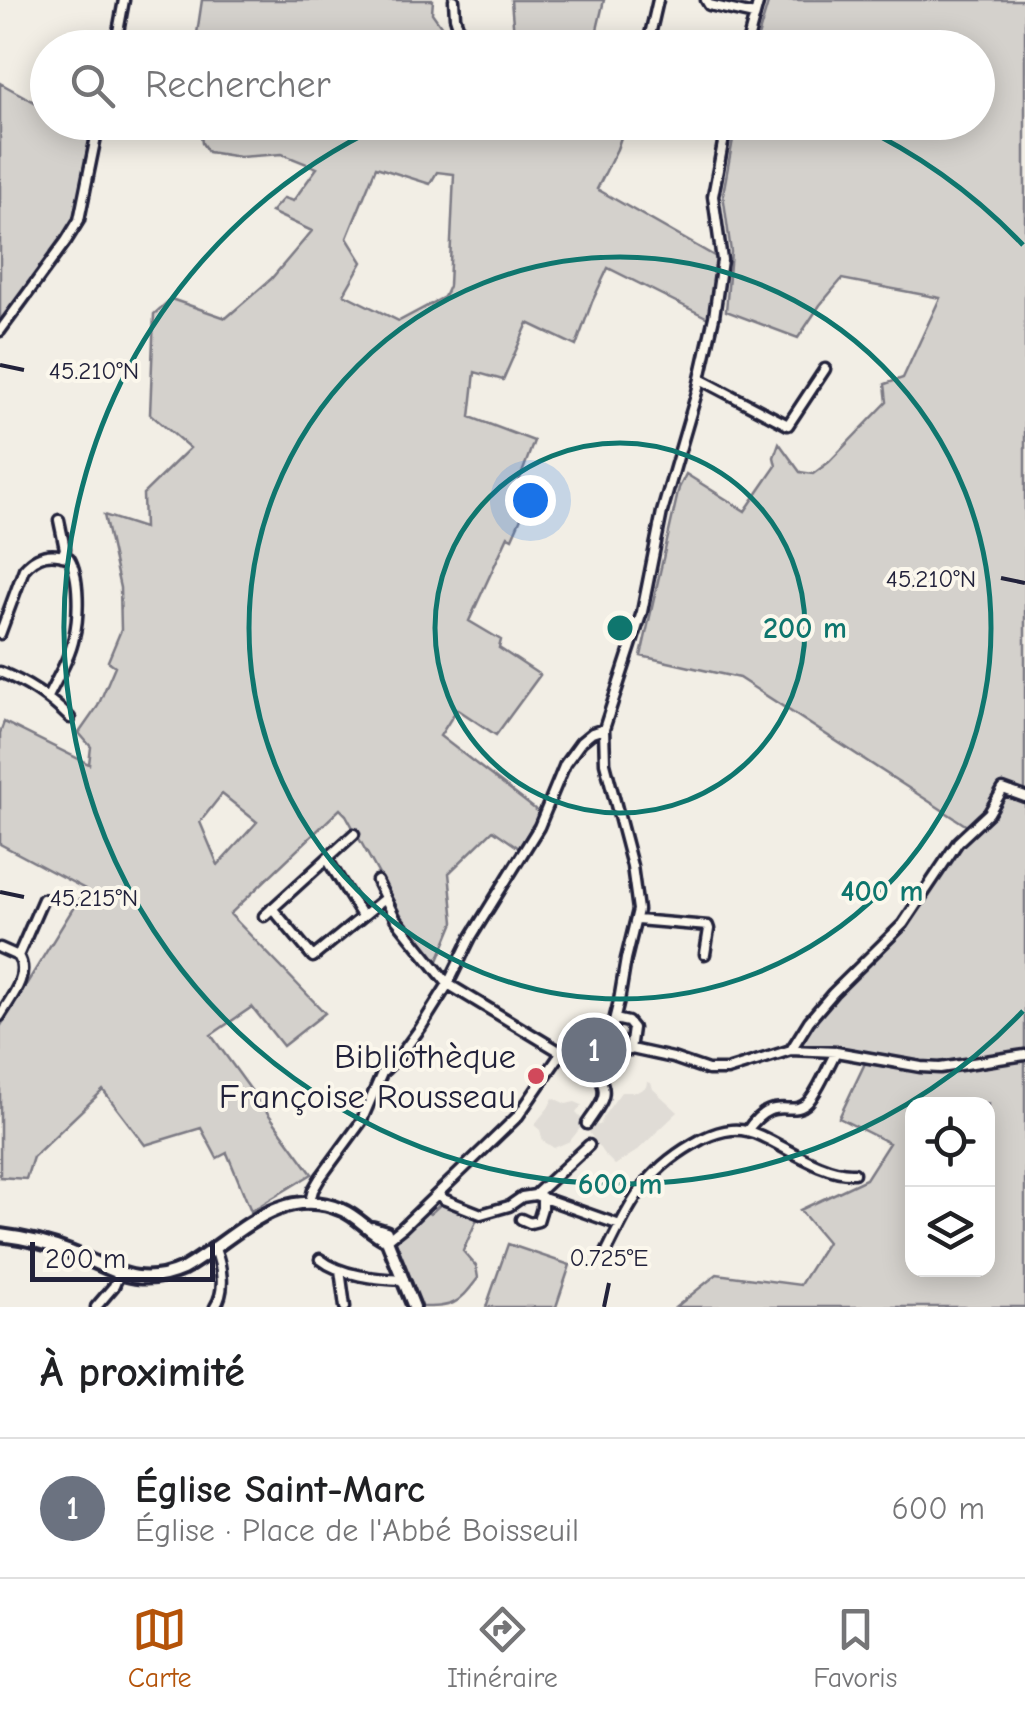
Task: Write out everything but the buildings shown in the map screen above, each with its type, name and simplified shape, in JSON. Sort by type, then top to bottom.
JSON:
[{"type":"main road","points":[[0,1236],[48,1244],[119,1274],[145,1278],[171,1274],[215,1249],[268,1211],[310,1201],[340,1208],[386,1236],[414,1307]]},
{"type":"street","points":[[118,30],[124,0]]},
{"type":"street","points":[[454,0],[459,30]]},
{"type":"street","points":[[651,30],[658,0]]},
{"type":"street","points":[[706,0],[709,5],[754,15]]},
{"type":"street","points":[[750,30],[759,0]]},
{"type":"street","points":[[0,331],[78,220],[96,140]]},
{"type":"street","points":[[587,1124],[605,1096],[599,1076],[610,1045],[637,920],[632,866],[604,763],[604,729],[642,612],[662,512],[700,379],[722,274],[713,196],[724,140]]},
{"type":"street","points":[[700,379],[788,425],[825,369]]},
{"type":"street","points":[[59,520],[65,549],[62,556]]},
{"type":"street","points":[[0,634],[24,569],[39,556],[68,558],[77,582],[75,634],[48,696]]},
{"type":"street","points":[[0,672],[48,696],[70,718]]},
{"type":"street","points":[[310,1201],[320,1178],[361,1122],[382,1073],[421,1027],[448,984],[539,826],[565,764],[581,742],[604,729]]},
{"type":"street","points":[[790,1050],[834,992],[902,924],[958,842],[989,813],[1003,789],[1025,797]]},
{"type":"street","points":[[264,916],[354,834]]},
{"type":"street","points":[[327,858],[362,916]]},
{"type":"street","points":[[377,880],[394,918],[448,984],[603,1068]]},
{"type":"street","points":[[272,908],[313,957],[385,898]]},
{"type":"street","points":[[18,956],[44,900]]},
{"type":"street","points":[[637,920],[708,926],[705,954]]},
{"type":"street","points":[[0,948],[23,962],[21,978],[0,1016]]},
{"type":"street","points":[[615,1018],[633,1028],[630,1050]]},
{"type":"street","points":[[386,1236],[409,1221],[523,1109],[576,1037],[718,1071],[790,1050],[836,1052],[940,1068],[1025,1055]]},
{"type":"street","points":[[747,1131],[766,1110],[794,1109],[807,1104],[836,1052]]},
{"type":"street","points":[[606,1255],[636,1194],[654,1172],[683,1149],[720,1130],[730,1128],[757,1134],[809,1160],[842,1173],[854,1173]]},
{"type":"street","points":[[538,1196],[589,1144]]},
{"type":"street","points":[[438,1194],[481,1214],[509,1206],[522,1197],[538,1196],[620,1225]]},
{"type":"street","points":[[521,1219],[530,1223],[538,1220],[542,1208],[538,1196]]},
{"type":"street","points":[[215,1249],[222,1288],[215,1307]]},
{"type":"street","points":[[320,1258],[340,1270],[404,1280]]},
{"type":"street","points":[[340,1270],[345,1307]]},
{"type":"street","points":[[96,1307],[119,1274]]},
{"type":"shaded area","points":[[202,0],[433,0],[432,13],[444,30],[198,30]]},
{"type":"shaded area","points":[[511,0],[604,0],[597,30],[514,30]]},
{"type":"shaded area","points":[[769,0],[1025,0],[1025,1057],[927,1063],[785,1046],[839,981],[896,927],[967,826],[739,678],[641,656],[679,488],[686,474],[745,511],[776,466],[774,457],[779,443],[800,472],[813,474],[887,402],[885,384],[903,378],[940,298],[842,279],[798,338],[726,311],[731,252],[723,194],[733,140],[995,140],[995,30],[760,30]]},
{"type":"shaded area","points":[[0,83],[30,100],[30,140],[91,140],[82,198],[69,231],[0,321]]},
{"type":"shaded area","points":[[202,140],[620,140],[597,189],[716,257],[716,290],[710,319],[608,268],[576,346],[528,323],[503,380],[475,372],[470,417],[534,441],[511,503],[524,511],[512,538],[508,536],[469,621],[501,640],[499,648],[540,675],[496,735],[457,709],[440,736],[540,813],[519,848],[493,830],[449,873],[454,922],[437,963],[403,918],[340,809],[230,914],[325,1013],[283,1046],[252,1007],[211,1035],[312,1174],[251,1211],[227,1153],[217,1158],[201,1128],[145,1145],[103,1090],[33,1157],[26,1179],[0,1177],[0,1027],[85,889],[0,844],[0,733],[4,722],[89,764],[91,747],[79,733],[98,706],[115,666],[108,661],[121,630],[120,588],[104,515],[144,528],[143,494],[190,448],[150,414],[154,314],[171,299],[226,318],[271,279],[312,231],[271,212],[284,198],[293,201],[317,168],[282,154],[240,157],[208,152]],"holes":[[[376,167],[430,184],[437,172],[454,174],[449,286],[444,297],[399,321],[344,294],[362,262],[347,238]],[[222,794],[257,822],[218,865],[200,822]]]},
{"type":"shaded area","points":[[867,1059],[943,1073],[1025,1060],[1025,1307],[676,1307],[717,1274],[800,1285],[827,1242],[800,1210],[866,1179],[889,1143],[839,1118]]},
{"type":"shaded area","points":[[647,1082],[678,1112],[637,1151],[615,1165],[603,1153],[588,1126],[600,1125],[621,1092],[637,1092]]},
{"type":"shaded area","points":[[553,1098],[582,1105],[576,1113],[585,1122],[570,1141],[554,1148],[543,1141],[534,1125]]},
{"type":"shaded area","points":[[442,1203],[478,1217],[463,1251],[476,1266],[478,1278],[453,1303],[418,1307],[392,1242],[425,1211],[430,1214]]},
{"type":"shaded area","points":[[508,1244],[570,1265],[556,1307],[486,1307]]},
{"type":"place","name":"Église Saint-Marc","points":[[594,1050]]},
{"type":"place","name":"Bibliothèque Françoise Rousseau","points":[[536,1076]]}]
